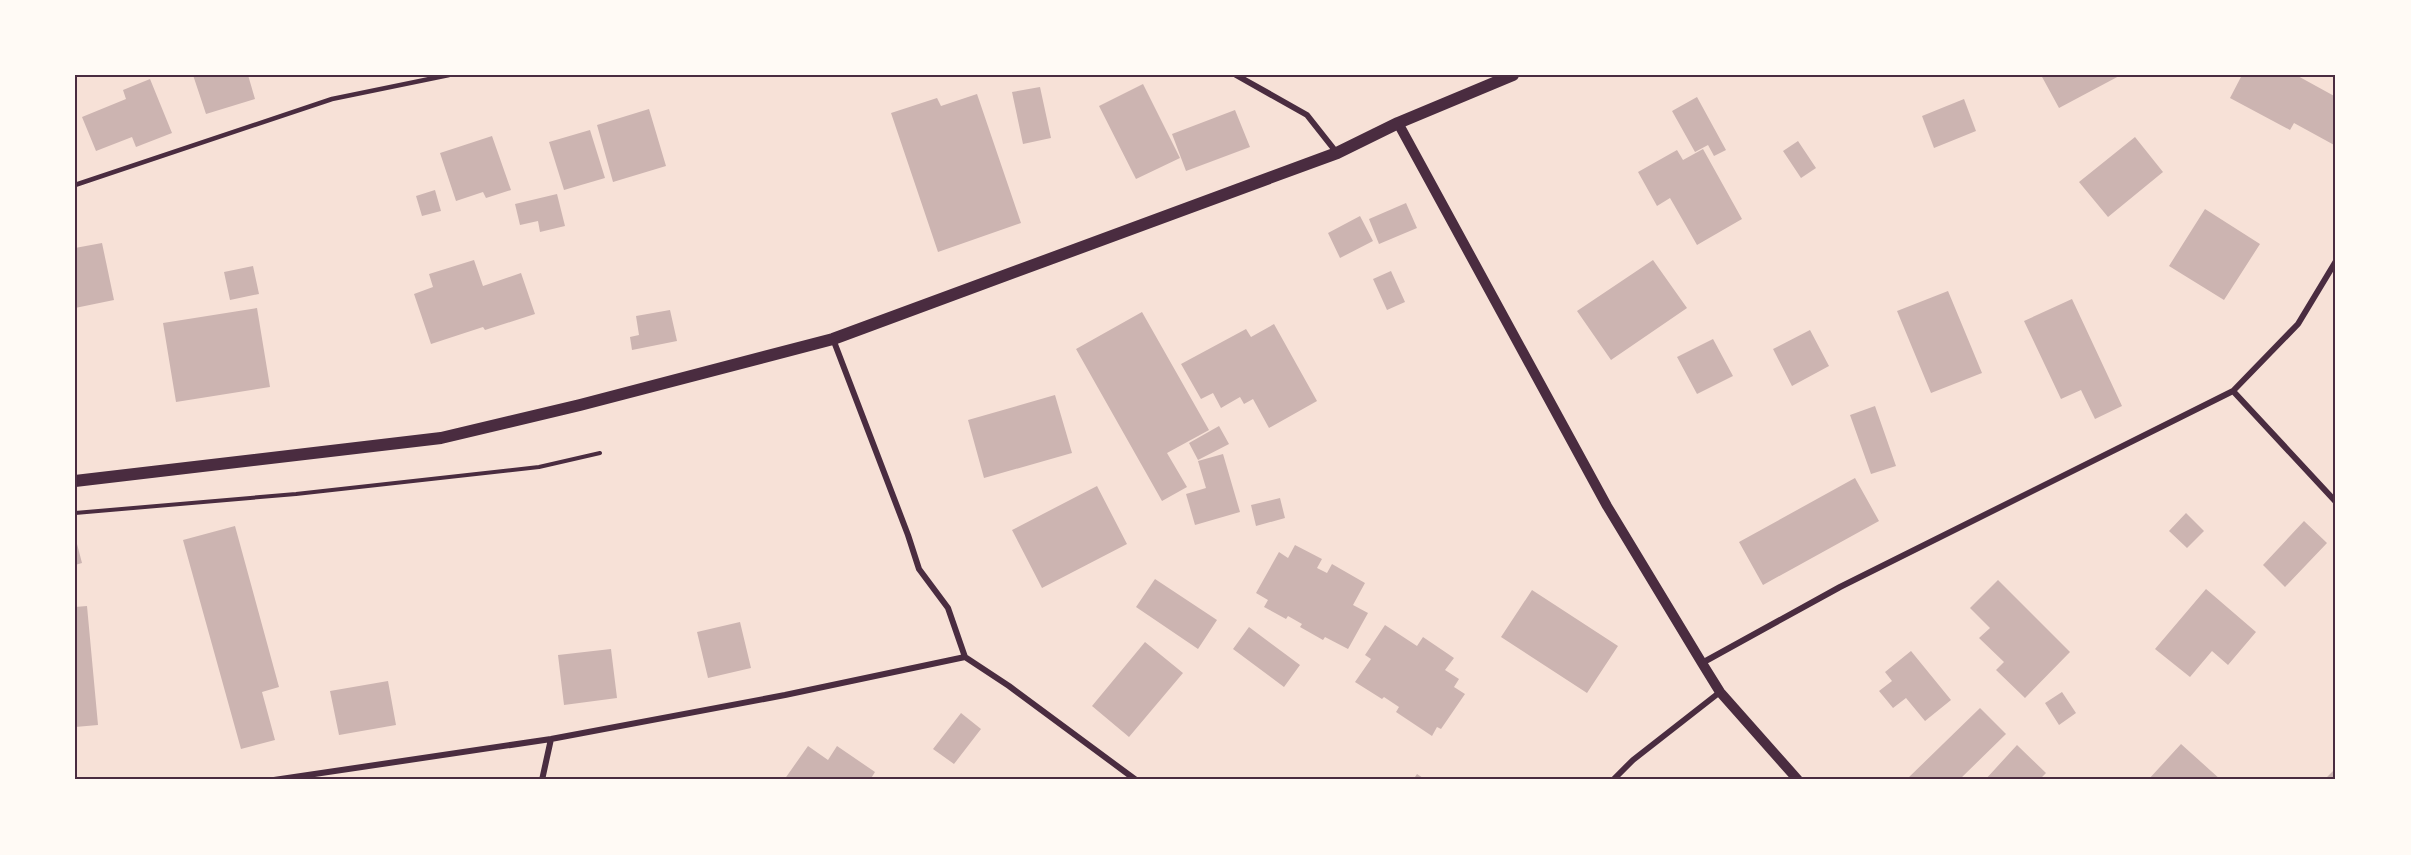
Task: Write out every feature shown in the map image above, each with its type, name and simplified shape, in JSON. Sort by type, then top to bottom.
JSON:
[{"type":"main road","points":[[75,481],[441,438],[592,402],[833,339],[1336,153],[1398,123],[1513,75]]},
{"type":"street","points":[[1236,75],[1307,115],[1336,153]]},
{"type":"street","points":[[1398,123],[1607,507],[1720,692],[1798,780]]},
{"type":"street","points":[[1702,663],[1850,582],[2233,391],[2298,324],[2336,261]]},
{"type":"street","points":[[833,339],[919,569],[948,608],[964,657],[1009,686],[1136,780]]},
{"type":"street","points":[[2233,391],[2336,502]]},
{"type":"street","points":[[274,780],[551,739],[785,695],[964,657]]},
{"type":"street","points":[[1613,780],[1633,760],[1720,692]]},
{"type":"street","points":[[542,780],[551,739]]},
{"type":"lane","points":[[75,185],[332,99],[449,75]]},
{"type":"path","points":[[75,513],[296,494],[516,470],[600,453]]},
{"type":"building","points":[[193,75],[248,75],[255,99],[206,114]]},
{"type":"building","points":[[2041,75],[2121,75],[2059,108]]},
{"type":"building","points":[[2242,75],[2296,75],[2336,97],[2336,146],[2294,123],[2290,130],[2230,98]]},
{"type":"building","points":[[150,79],[172,133],[136,147],[132,137],[96,151],[82,117],[126,99],[123,90]]},
{"type":"building","points":[[1143,84],[1180,158],[1136,179],[1099,106]]},
{"type":"building","points":[[1040,87],[1051,138],[1023,144],[1012,92]]},
{"type":"building","points":[[977,94],[1021,223],[938,252],[891,113],[937,98],[941,106]]},
{"type":"building","points":[[1697,97],[1726,150],[1714,156],[1708,145],[1695,152],[1672,111]]},
{"type":"building","points":[[1964,99],[1976,131],[1934,148],[1922,116]]},
{"type":"building","points":[[649,109],[666,166],[613,182],[597,125]]},
{"type":"building","points":[[1235,110],[1250,147],[1186,171],[1172,134]]},
{"type":"building","points":[[590,130],[605,178],[564,190],[549,142]]},
{"type":"building","points":[[492,136],[511,190],[486,198],[483,192],[456,201],[440,153]]},
{"type":"building","points":[[2135,137],[2163,172],[2108,217],[2079,182]]},
{"type":"building","points":[[1798,141],[1816,168],[1801,178],[1783,151]]},
{"type":"building","points":[[1703,149],[1742,219],[1697,245],[1670,198],[1657,206],[1638,172],[1677,150],[1683,160]]},
{"type":"building","points":[[435,190],[441,211],[422,216],[416,196]]},
{"type":"building","points":[[557,194],[565,226],[540,232],[538,221],[520,225],[515,204]]},
{"type":"building","points":[[1406,203],[1417,228],[1379,244],[1369,219]]},
{"type":"building","points":[[2205,209],[2260,244],[2224,300],[2169,266]]},
{"type":"building","points":[[1360,216],[1373,241],[1340,258],[1328,233]]},
{"type":"building","points":[[102,243],[114,300],[75,308],[75,248]]},
{"type":"building","points":[[474,260],[483,286],[521,273],[535,314],[485,330],[483,327],[431,344],[414,294],[433,287],[429,274]]},
{"type":"building","points":[[1653,260],[1687,308],[1611,360],[1577,311]]},
{"type":"building","points":[[253,266],[259,294],[230,300],[224,272]]},
{"type":"building","points":[[1391,271],[1405,302],[1387,310],[1373,279]]},
{"type":"building","points":[[1948,291],[1982,373],[1931,393],[1897,311]]},
{"type":"building","points":[[2072,299],[2122,406],[2095,419],[2081,390],[2061,399],[2024,321]]},
{"type":"building","points":[[257,308],[270,387],[176,402],[163,323]]},
{"type":"building","points":[[670,310],[677,341],[632,350],[630,337],[639,335],[636,316]]},
{"type":"building","points":[[1142,312],[1209,430],[1167,453],[1187,487],[1162,501],[1076,349]]},
{"type":"building","points":[[1274,324],[1317,401],[1269,428],[1253,399],[1244,404],[1240,397],[1221,408],[1213,393],[1201,399],[1181,364],[1246,329],[1251,337]]},
{"type":"building","points":[[1810,330],[1829,366],[1792,386],[1773,349]]},
{"type":"building","points":[[1713,339],[1733,376],[1697,394],[1677,357]]},
{"type":"building","points":[[1055,395],[1072,453],[984,478],[968,420]]},
{"type":"building","points":[[1875,406],[1896,466],[1871,474],[1850,415]]},
{"type":"building","points":[[1219,426],[1229,444],[1198,460],[1189,443]]},
{"type":"building","points":[[1223,454],[1240,512],[1195,525],[1186,494],[1206,488],[1198,461]]},
{"type":"building","points":[[1855,478],[1879,521],[1763,585],[1739,542]]},
{"type":"building","points":[[1097,486],[1127,544],[1042,588],[1012,530]]},
{"type":"building","points":[[1280,498],[1285,518],[1256,526],[1251,505]]},
{"type":"building","points":[[2186,513],[2204,531],[2187,548],[2169,531]]},
{"type":"building","points":[[2304,521],[2327,543],[2285,587],[2263,565]]},
{"type":"building","points":[[235,526],[279,687],[262,692],[275,740],[241,749],[183,540]]},
{"type":"building","points":[[75,544],[77,544],[82,563],[75,565]]},
{"type":"building","points":[[1295,545],[1322,559],[1317,568],[1327,573],[1332,564],[1365,583],[1353,605],[1368,613],[1348,649],[1325,637],[1323,640],[1300,627],[1302,624],[1288,616],[1286,619],[1264,607],[1268,600],[1256,593],[1279,552],[1288,558]]},
{"type":"building","points":[[1155,579],[1217,620],[1198,649],[1136,607]]},
{"type":"building","points":[[1998,580],[2070,652],[2025,698],[1996,670],[2004,662],[1979,638],[1990,628],[1970,608]]},
{"type":"building","points":[[2206,589],[2256,632],[2228,665],[2212,651],[2190,677],[2155,649]]},
{"type":"building","points":[[1532,590],[1618,646],[1587,693],[1501,637]]},
{"type":"building","points":[[87,606],[98,725],[75,727],[75,607]]},
{"type":"building","points":[[740,622],[751,668],[708,678],[697,632]]},
{"type":"building","points":[[1385,625],[1417,646],[1423,637],[1454,658],[1445,670],[1459,679],[1454,687],[1465,694],[1441,729],[1437,727],[1432,736],[1396,712],[1399,707],[1355,682],[1371,659],[1365,655]]},
{"type":"building","points":[[1249,627],[1300,665],[1284,687],[1233,649]]},
{"type":"building","points":[[1145,642],[1183,673],[1129,737],[1092,706]]},
{"type":"building","points":[[611,649],[617,698],[564,705],[558,655]]},
{"type":"building","points":[[1911,651],[1951,700],[1925,721],[1906,698],[1893,708],[1879,691],[1892,681],[1885,672]]},
{"type":"building","points":[[388,681],[396,725],[339,735],[330,691]]},
{"type":"building","points":[[2062,692],[2076,713],[2059,725],[2045,703]]},
{"type":"building","points":[[1980,708],[2006,734],[1959,780],[1906,780]]},
{"type":"building","points":[[961,713],[981,729],[954,764],[933,749]]},
{"type":"building","points":[[2181,744],[2221,780],[2148,780]]},
{"type":"building","points":[[2017,745],[2046,773],[2039,780],[1985,780]]},
{"type":"building","points":[[808,746],[828,760],[837,746],[875,772],[870,780],[784,780]]},
{"type":"building","points":[[2336,768],[2336,780],[2324,780]]},
{"type":"building","points":[[1417,774],[1426,780],[1413,780]]}]
